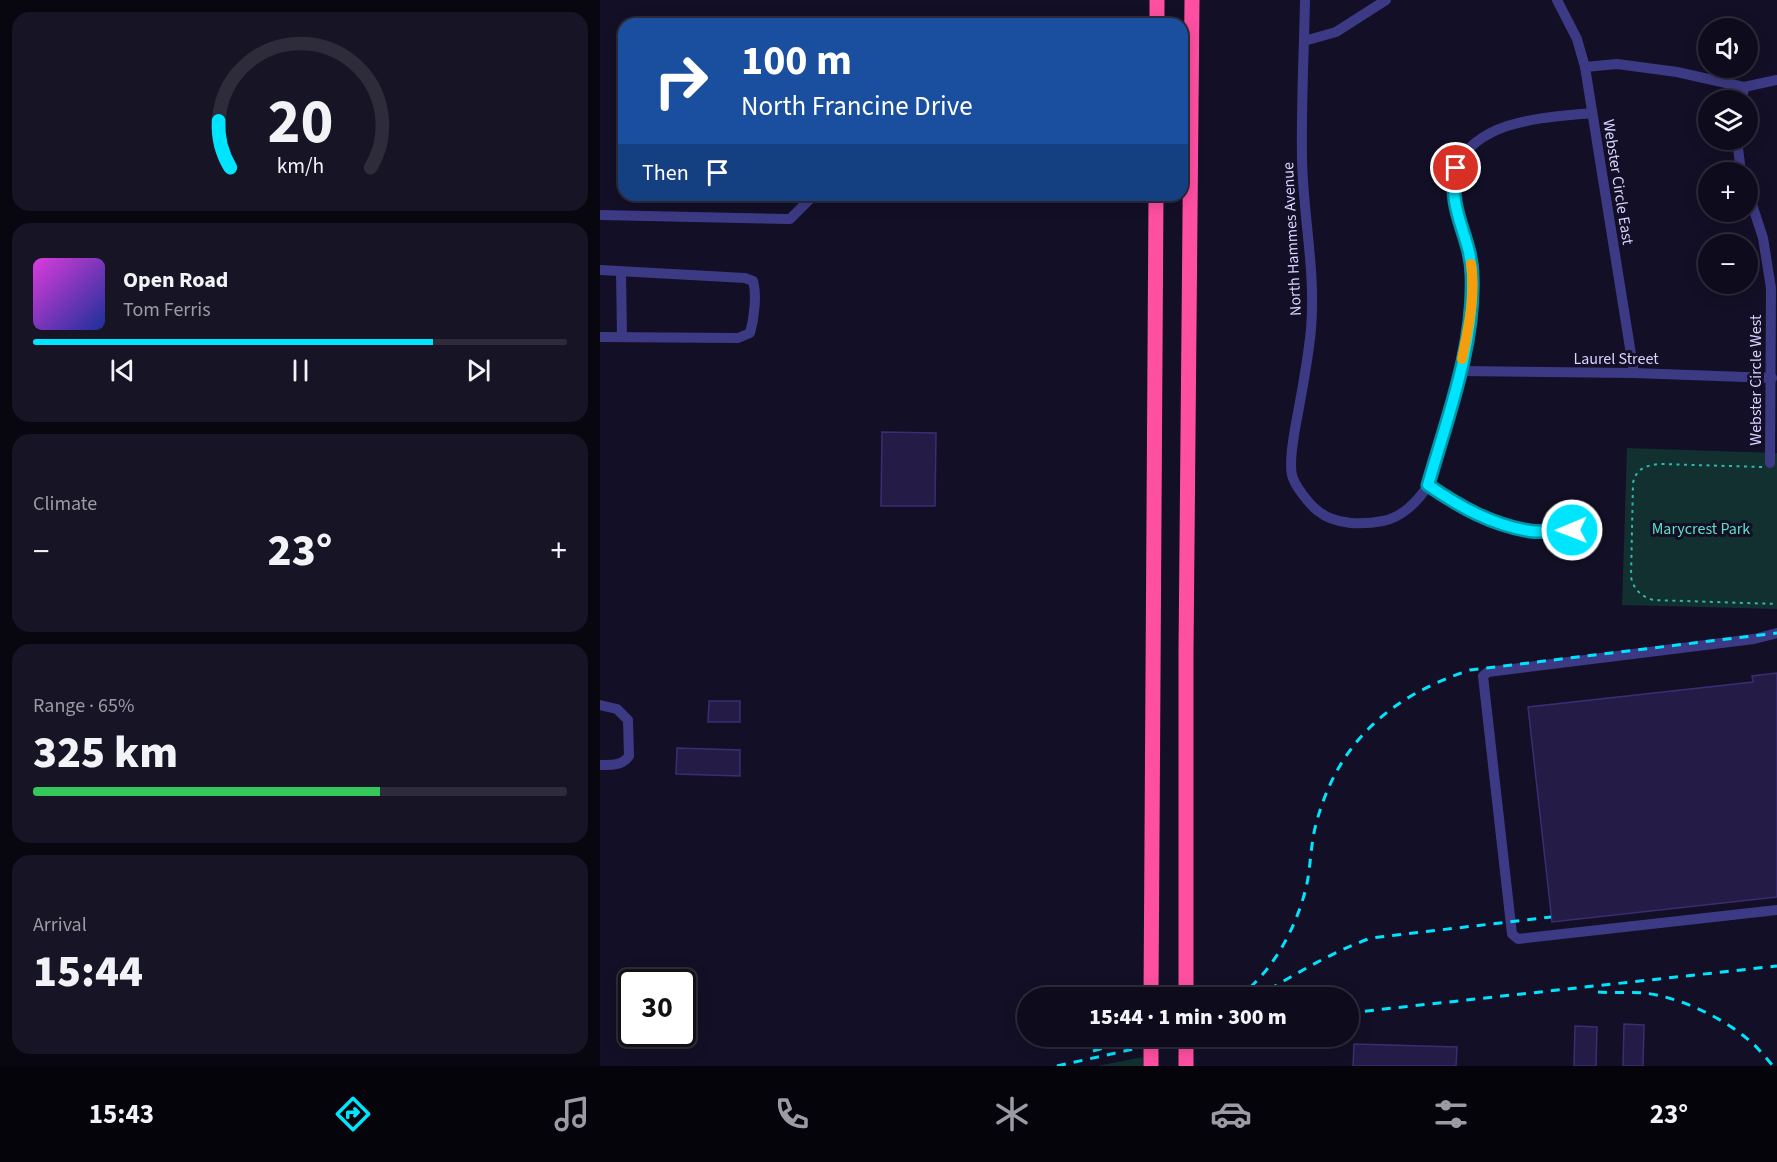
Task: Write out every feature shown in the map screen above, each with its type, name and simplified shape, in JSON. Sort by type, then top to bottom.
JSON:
[{"type":"highway","points":[[1157,0],[1157,18]]},
{"type":"highway","points":[[1186,987],[1186,653],[1192,0]]},
{"type":"highway","points":[[1151,987],[1156,201]]},
{"type":"highway","points":[[1151,1047],[1151,1066]]},
{"type":"highway","points":[[1186,1047],[1186,1066]]},
{"type":"street","name":"North Hammes Avenue","points":[[1305,0],[1302,159],[1312,295],[1311,328],[1293,445],[1292,474],[1304,497],[1319,513],[1342,522],[1370,523],[1392,519],[1411,507],[1428,485]]},
{"type":"street","points":[[1304,42],[1336,32],[1386,0]]},
{"type":"street","name":"Webster Circle East","points":[[1557,0],[1577,39],[1585,67],[1634,373]]},
{"type":"street","points":[[1585,67],[1617,64],[1677,72],[1744,87],[1777,80]]},
{"type":"street","points":[[1592,113],[1539,118],[1510,125],[1487,135],[1470,149],[1456,168],[1453,181],[1455,209],[1472,274],[1470,318],[1460,371],[1428,485],[1475,514],[1512,526],[1531,531],[1593,530]]},
{"type":"street","points":[[600,215],[790,219],[808,201]]},
{"type":"street","name":"Webster Circle West","points":[[1758,222],[1763,238],[1771,288],[1770,465]]},
{"type":"street","points":[[600,270],[745,278],[753,281],[755,287],[750,333],[738,338],[600,337]]},
{"type":"street","points":[[621,272],[622,337]]},
{"type":"street","name":"Laurel Street","points":[[1460,371],[1634,373],[1772,378]]},
{"type":"street","points":[[1777,633],[1754,639],[1488,672],[1483,676],[1512,934],[1518,939],[1777,910]]},
{"type":"street","points":[[600,705],[617,710],[628,720],[629,747],[629,756],[618,765],[600,765]]},
{"type":"path","points":[[1770,465],[1661,464],[1643,468],[1638,472],[1633,483],[1630,570],[1633,586],[1646,598],[1653,600],[1777,604]]},
{"type":"green space","name":"Marycrest Park","points":[[1627,448],[1777,453],[1777,609],[1622,605]]},
{"type":"green space","points":[[1143,1057],[1143,1066],[1097,1066]]},
{"type":"building","points":[[882,432],[936,433],[935,506],[881,506]]},
{"type":"building","points":[[1777,673],[1777,897],[1552,922],[1528,707],[1753,682],[1752,676]]},
{"type":"building","points":[[709,701],[740,701],[740,722],[708,722]]},
{"type":"building","points":[[677,748],[740,750],[740,776],[676,774]]},
{"type":"building","points":[[1624,1024],[1644,1025],[1643,1066],[1623,1066]]},
{"type":"building","points":[[1575,1026],[1597,1027],[1596,1066],[1574,1066]]},
{"type":"building","points":[[1359,1044],[1457,1047],[1456,1066],[1353,1066],[1354,1047],[1359,1047]]},
{"type":"railway","points":[[1250,987],[1271,964],[1295,922],[1307,884],[1316,824],[1338,769],[1354,746],[1392,708],[1416,693],[1470,670],[1777,633]]},
{"type":"railway","points":[[1273,987],[1326,958],[1371,938],[1551,917]]},
{"type":"railway","points":[[1359,1012],[1777,966]]},
{"type":"railway","points":[[1598,992],[1644,993],[1687,1004],[1715,1017],[1740,1033],[1773,1066]]},
{"type":"railway","points":[[1093,1051],[1107,1047]]},
{"type":"railway","points":[[1057,1066],[1142,1047]]},
{"type":"slow traffic","points":[[1462,359],[1470,318],[1471,264]]},
{"type":"route","points":[[1456,168],[1453,181],[1455,209],[1472,274],[1470,318],[1460,371],[1428,485],[1459,506],[1484,518],[1531,531],[1572,530]]}]
